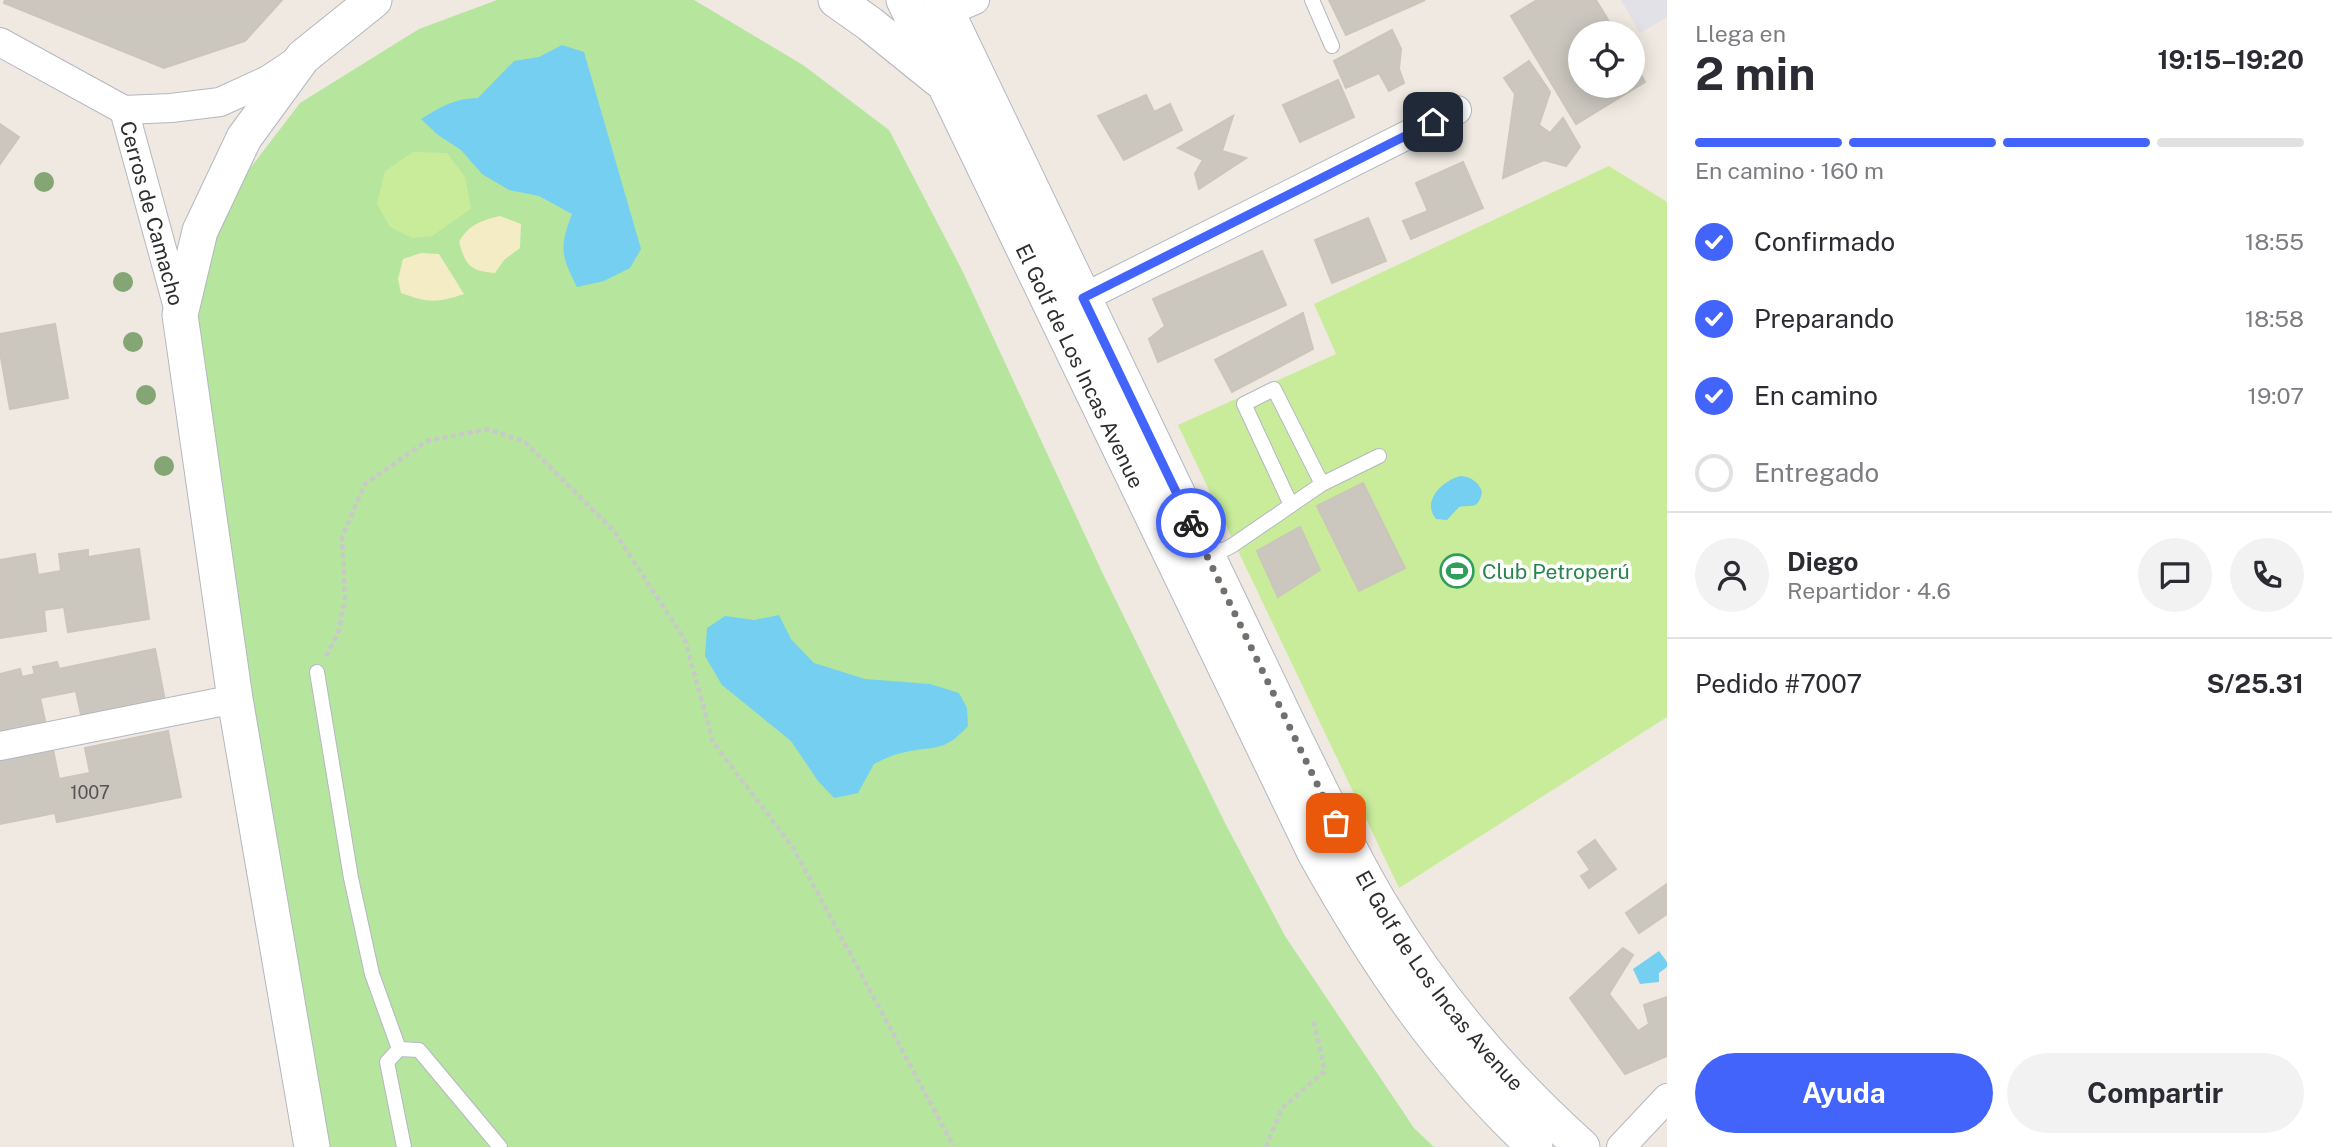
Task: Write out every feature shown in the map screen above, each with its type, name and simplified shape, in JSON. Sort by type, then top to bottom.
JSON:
[{"type":"street","points":[[312,1147],[235,699],[180,315],[200,231],[244,138],[303,57],[374,0]]},
{"type":"street","points":[[836,0],[948,87]]},
{"type":"street","points":[[870,24],[898,31],[937,7]]},
{"type":"street","name":"El Golf de Los Incas Avenue","points":[[937,7],[948,87],[1291,804],[1333,886],[1393,981],[1447,1056],[1500,1115],[1535,1147]]},
{"type":"street","name":"El Golf de Los Incas Avenue","points":[[937,7],[1083,298],[1346,844],[1379,904],[1441,995],[1475,1039],[1523,1091],[1582,1147]]},
{"type":"street","name":"Cerros de Camacho","points":[[0,42],[124,110],[220,102],[268,80],[303,57]]},
{"type":"street","name":"Cerros de Camacho","points":[[124,110],[180,315]]},
{"type":"street","points":[[1083,298],[1457,110]]},
{"type":"street","points":[[0,746],[235,699]]},
{"type":"street","points":[[1621,1147],[1667,1098]]},
{"type":"lane","points":[[1312,0],[1332,46]]},
{"type":"lane","points":[[1292,505],[1244,404],[1274,389],[1322,484]]},
{"type":"lane","points":[[1208,559],[1322,484],[1379,456]]},
{"type":"lane","points":[[317,672],[351,878],[372,974],[400,1049]]},
{"type":"lane","points":[[404,1147],[387,1062],[400,1049],[419,1050],[496,1145]]},
{"type":"path","points":[[317,672],[338,634],[345,597],[342,537],[365,484],[427,441],[488,429],[525,443],[614,531],[685,640],[713,742],[794,849],[954,1147]]},
{"type":"path","points":[[1266,1147],[1282,1108],[1325,1071],[1313,1018]]},
{"type":"shaded area","points":[[1621,0],[1667,0],[1667,17],[1645,30],[1645,21],[1633,21]]},
{"type":"green space","points":[[497,0],[694,0],[803,65],[889,130],[962,270],[1103,574],[1226,825],[1285,936],[1414,1128],[1434,1147],[326,1147],[187,340],[206,226],[300,103],[419,29]]},
{"type":"green space","points":[[413,152],[447,153],[465,177],[471,209],[432,236],[412,238],[390,227],[377,204],[385,171]]},
{"type":"green space","name":"Club Petroperú","points":[[1609,166],[1667,202],[1667,717],[1399,888],[1178,425],[1336,354],[1314,304]]},
{"type":"sand","points":[[500,216],[521,224],[520,248],[504,260],[495,273],[474,269],[464,257],[459,242],[476,224]]},
{"type":"sand","points":[[421,253],[439,254],[464,294],[432,301],[401,293],[398,279],[403,259]]},
{"type":"water","points":[[562,45],[584,52],[641,249],[630,268],[604,281],[577,287],[564,251],[565,235],[572,214],[539,196],[509,190],[482,174],[461,150],[438,135],[421,119],[448,104],[478,98],[514,61],[539,57]]},
{"type":"water","points":[[1461,476],[1479,485],[1482,492],[1479,502],[1459,507],[1447,520],[1436,519],[1431,505],[1436,492],[1447,482]]},
{"type":"water","points":[[779,615],[791,639],[814,663],[865,679],[930,684],[959,693],[967,708],[968,726],[944,745],[898,754],[874,764],[858,793],[834,798],[818,781],[791,741],[722,685],[705,656],[707,628],[725,616],[754,620]]},
{"type":"water","points":[[1659,951],[1667,962],[1667,967],[1659,973],[1659,982],[1640,984],[1633,969]]},
{"type":"building","points":[[5,0],[282,0],[245,41],[164,68],[4,3]]},
{"type":"building","points":[[1329,0],[1425,0],[1346,35]]},
{"type":"building","points":[[1537,0],[1596,0],[1609,21],[1568,21],[1568,98],[1619,98],[1576,124],[1511,16]]},
{"type":"building","points":[[1392,30],[1401,49],[1399,69],[1404,83],[1389,91],[1379,73],[1346,88],[1334,61]]},
{"type":"building","points":[[1529,61],[1550,92],[1539,125],[1550,133],[1563,118],[1580,147],[1566,166],[1544,160],[1503,178],[1515,94],[1504,78]]},
{"type":"building","points":[[1338,80],[1354,117],[1300,142],[1283,105]]},
{"type":"building","points":[[1146,95],[1154,112],[1170,104],[1182,130],[1124,160],[1098,116]]},
{"type":"building","points":[[1233,116],[1222,151],[1246,158],[1199,189],[1195,174],[1203,160],[1178,148]]},
{"type":"building","points":[[0,124],[19,137],[0,164]]},
{"type":"building","points":[[1463,162],[1483,208],[1411,239],[1403,221],[1428,211],[1416,183]]},
{"type":"building","points":[[1368,218],[1386,261],[1332,283],[1315,240]]},
{"type":"building","points":[[1262,251],[1286,305],[1158,362],[1149,339],[1165,326],[1153,299]]},
{"type":"building","points":[[1303,313],[1313,349],[1232,392],[1215,360]]},
{"type":"building","points":[[55,324],[68,398],[10,409],[0,352],[0,334]]},
{"type":"building","points":[[1363,483],[1405,568],[1359,591],[1317,506]]},
{"type":"building","points":[[1300,527],[1320,570],[1278,597],[1257,551]]},
{"type":"building","points":[[139,549],[149,619],[68,632],[64,607],[44,610],[46,631],[0,638],[0,560],[35,554],[38,575],[61,571],[59,554],[88,550],[88,557]]},
{"type":"building","points":[[155,649],[166,706],[83,724],[76,691],[40,698],[46,725],[0,735],[0,674],[20,669],[22,677],[35,674],[33,667],[57,662],[59,669]]},
{"type":"building","points":[[168,731],[181,797],[57,822],[55,813],[0,824],[0,755],[52,745],[59,779],[90,773],[85,748]]},
{"type":"building","points":[[1595,840],[1616,869],[1589,888],[1581,876],[1590,870],[1578,852]]},
{"type":"building","points":[[1667,884],[1667,914],[1639,933],[1626,913]]},
{"type":"building","points":[[1623,948],[1633,955],[1609,994],[1638,1031],[1649,1024],[1644,1005],[1667,997],[1667,1056],[1625,1074],[1570,998]]},
{"type":"way so far","points":[[1191,523],[1336,823]]},
{"type":"place","name":"Club Petroperú","points":[[1457,571]]},
{"type":"route","points":[[1191,523],[1083,298],[1433,122]]}]
